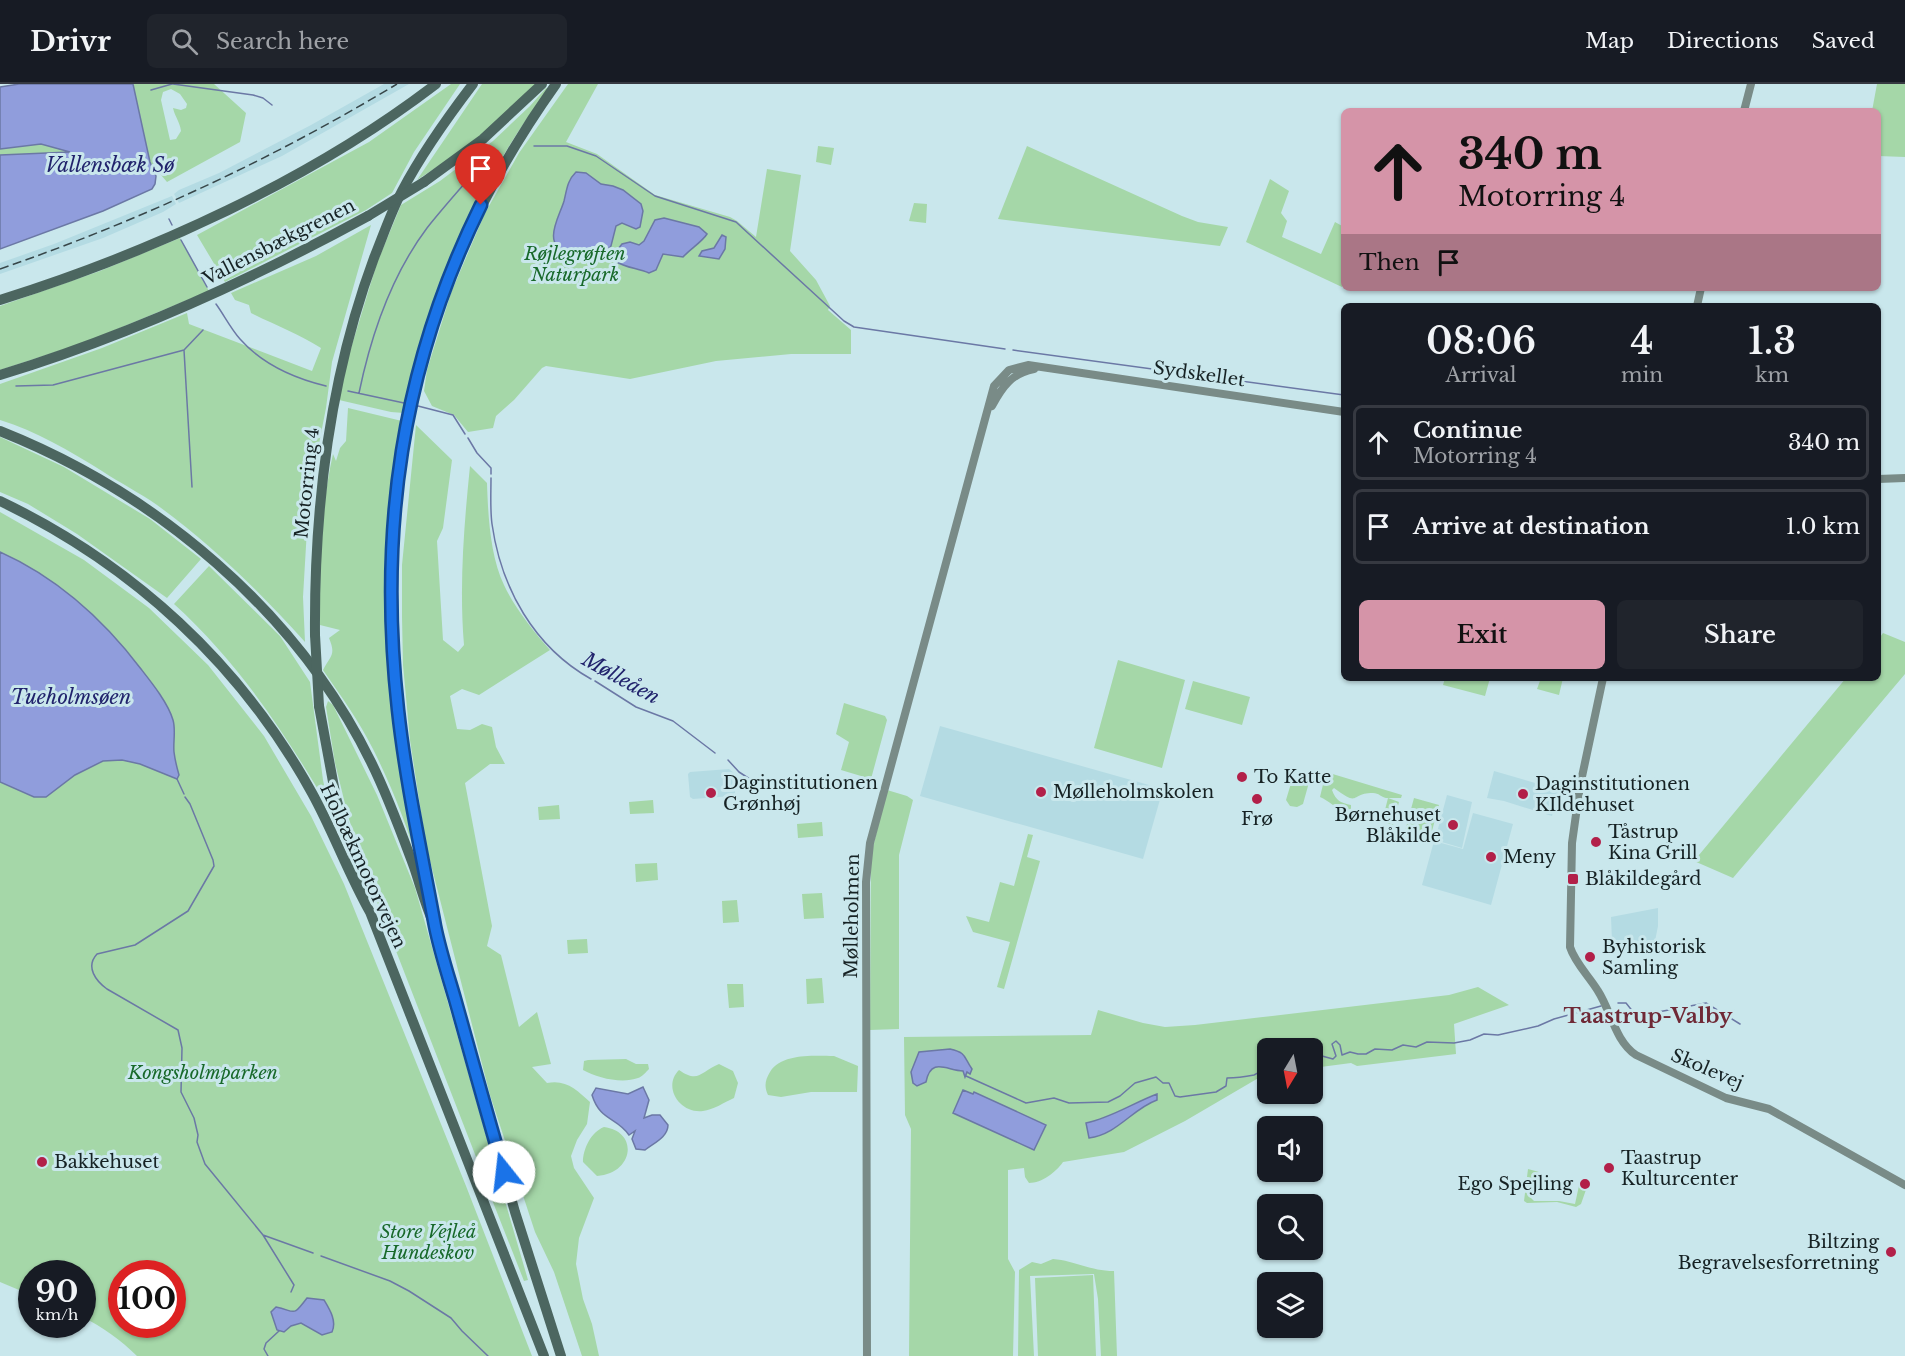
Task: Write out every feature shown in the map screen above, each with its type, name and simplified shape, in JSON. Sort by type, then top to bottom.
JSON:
[{"type":"highway","points":[[0,300],[108,261],[171,235],[254,196],[353,142],[436,84]]},
{"type":"highway","name":"Motorring 4","points":[[370,912],[336,798],[320,706],[315,635],[316,540],[325,453],[344,356],[355,316],[386,227],[402,191],[436,134],[473,84]]},
{"type":"highway","name":"Vallensbækgrenen","points":[[0,375],[85,347],[174,311],[291,257],[368,216],[424,182],[483,140],[542,84]]},
{"type":"highway","points":[[435,927],[433,905],[410,796],[395,680],[391,587],[392,540],[398,474],[420,364],[452,270],[468,232],[500,170],[525,128],[556,84]]},
{"type":"highway","points":[[0,431],[89,473],[159,518],[220,567],[284,632],[332,695],[372,763],[390,804],[435,927],[515,1212],[561,1356]]},
{"type":"highway","name":"Holbækmotorvejen","points":[[0,501],[60,532],[115,568],[171,613],[220,663],[250,698],[292,759],[327,823],[357,890],[370,912],[543,1356]]},
{"type":"street","points":[[1745,108],[1751,84]]},
{"type":"street","name":"Sydskellet","points":[[1002,382],[1028,370],[1049,369],[1341,412]]},
{"type":"street","name":"Mølleholmen","points":[[867,1356],[868,861],[874,821],[986,420],[1002,382]]},
{"type":"street","points":[[1881,479],[1905,478]]},
{"type":"street","name":"Skolevej","points":[[1602,681],[1580,786],[1572,843],[1570,916],[1572,952],[1599,992],[1625,1046],[1631,1052],[1726,1098],[1771,1110],[1905,1185]]},
{"type":"shaded area","points":[[384,84],[409,84],[282,156],[179,203],[174,194],[311,125]]},
{"type":"shaded area","points":[[172,196],[176,204],[163,212],[103,238],[0,274],[0,263],[54,244]]},
{"type":"shaded area","name":"Mølleholmskolen","points":[[940,726],[1163,789],[1143,859],[920,796]]},
{"type":"shaded area","points":[[729,769],[734,773],[735,793],[732,796],[693,799],[690,797],[688,774],[690,772]]},
{"type":"shaded area","name":"Daginstitutionen KIldehuset","points":[[1494,771],[1559,790],[1552,816],[1487,798]]},
{"type":"shaded area","name":"Børnehuset Blåkilde","points":[[1447,795],[1472,802],[1462,848],[1435,840]]},
{"type":"shaded area","points":[[1473,813],[1513,824],[1491,905],[1422,885],[1434,841],[1463,849]]},
{"type":"shaded area","points":[[1658,908],[1655,941],[1612,941],[1611,917]]},
{"type":"green space","points":[[133,84],[214,84],[246,113],[240,142],[167,182],[150,162]],"holes":[[[171,89],[180,94],[187,104],[186,108],[181,110],[173,108],[181,131],[176,139],[170,140],[161,100],[163,92]]]},
{"type":"green space","points":[[451,84],[460,84],[414,152],[392,193],[366,210],[225,282],[197,235],[369,142]]},
{"type":"green space","points":[[482,84],[538,84],[481,138],[417,180]]},
{"type":"green space","name":"Røjlegrøften Naturpark","points":[[568,84],[598,84],[566,142],[597,154],[655,195],[730,217],[756,237],[767,169],[801,175],[790,251],[816,280],[830,306],[828,310],[851,330],[851,354],[791,354],[716,361],[630,379],[546,366],[496,416],[493,428],[468,432],[454,415],[432,406],[424,391],[427,370],[451,293],[485,213],[519,153]]},
{"type":"green space","points":[[1877,84],[1905,84],[1905,157],[1881,156],[1881,108],[1873,108]]},
{"type":"green space","points":[[546,88],[548,89],[498,164],[458,243],[426,327],[404,413],[339,400],[348,358],[377,263],[401,205],[440,181],[493,141]]},
{"type":"green space","points":[[41,144],[73,152],[0,155],[0,149]]},
{"type":"green space","points":[[818,146],[834,148],[831,165],[816,162]]},
{"type":"green space","points":[[1027,146],[1182,216],[1198,222],[1228,227],[1220,246],[998,219]]},
{"type":"green space","points":[[1270,179],[1289,191],[1281,213],[1287,221],[1282,237],[1321,254],[1335,222],[1341,225],[1341,287],[1246,242]]},
{"type":"green space","points":[[914,203],[927,204],[926,223],[909,221]]},
{"type":"green space","points":[[371,225],[332,362],[326,408],[309,495],[303,597],[305,642],[235,570],[157,505],[65,449],[27,430],[0,420],[0,384],[102,348],[187,313],[189,324],[312,371],[321,348],[251,313],[249,305],[235,300],[231,293],[316,256]]},
{"type":"green space","points":[[180,238],[209,291],[86,342],[0,370],[0,306],[100,271]]},
{"type":"green space","points":[[348,408],[402,421],[390,510],[388,636],[420,869],[399,808],[373,749],[323,670],[332,652],[329,638],[340,630],[320,625],[325,497],[333,454],[336,461],[340,448],[346,441]]},
{"type":"green space","points":[[416,425],[452,460],[443,528],[437,541],[443,640],[458,652],[464,645],[462,578],[470,466],[487,483],[489,521],[499,574],[513,602],[550,650],[479,695],[462,689],[450,696],[457,729],[470,730],[482,724],[492,727],[496,747],[505,764],[490,764],[465,783],[492,926],[487,946],[501,955],[519,1027],[537,1012],[551,1064],[532,1067],[547,1083],[566,1084],[590,1102],[587,1124],[571,1156],[574,1168],[594,1198],[579,1238],[576,1264],[599,1356],[582,1356],[554,1272],[535,1232],[490,1095],[426,845],[410,740],[403,665],[402,565]]},
{"type":"green space","points":[[0,437],[64,467],[150,519],[201,559],[167,598],[77,534],[28,504],[0,492]]},
{"type":"green space","name":"Kongsholmparken","points":[[0,512],[84,560],[149,608],[208,665],[264,736],[311,816],[344,884],[532,1356],[137,1356],[116,1338],[186,1338],[186,1260],[108,1260],[108,1332],[96,1324],[96,1260],[18,1260],[18,1290],[0,1282]]},
{"type":"green space","points":[[209,566],[280,636],[310,682],[329,808],[295,753],[240,674],[174,604]]},
{"type":"green space","points":[[1883,633],[1905,642],[1905,674],[1733,878],[1694,861],[1844,681],[1881,681],[1881,636]]},
{"type":"green space","points":[[1118,660],[1185,680],[1162,768],[1094,748]]},
{"type":"green space","points":[[1193,681],[1250,697],[1242,725],[1185,709]]},
{"type":"green space","points":[[1444,681],[1489,681],[1485,696],[1443,685]]},
{"type":"green space","points":[[1540,681],[1562,681],[1559,695],[1537,689]]},
{"type":"green space","points":[[328,701],[333,705],[377,795],[415,888],[498,1177],[485,1180],[370,884],[348,816],[335,763],[326,707]]},
{"type":"green space","points":[[844,703],[885,716],[887,720],[871,779],[841,770],[849,742],[836,734]]},
{"type":"green space","points":[[1326,772],[1402,795],[1401,798],[1386,798],[1373,793],[1352,798],[1334,788],[1332,790],[1337,799],[1351,805],[1351,809],[1342,809],[1320,797]]},
{"type":"green space","points":[[1299,777],[1306,780],[1308,786],[1303,804],[1297,807],[1290,806],[1286,800],[1292,780]]},
{"type":"green space","points":[[887,790],[913,800],[899,855],[899,1029],[870,1030],[871,855]]},
{"type":"green space","points":[[1388,798],[1399,802],[1393,825],[1382,822]]},
{"type":"green space","points":[[1414,798],[1439,805],[1429,842],[1404,835]]},
{"type":"green space","points":[[653,800],[654,813],[630,814],[629,802]]},
{"type":"green space","points":[[559,805],[560,819],[539,820],[538,807]]},
{"type":"green space","points":[[822,822],[823,836],[798,838],[797,824]]},
{"type":"green space","points":[[1028,834],[1033,835],[1027,857],[1040,861],[1004,989],[997,987],[1010,942],[973,932],[966,916],[989,922],[1000,882],[1014,886]]},
{"type":"green space","points":[[657,863],[658,880],[636,882],[635,864]]},
{"type":"green space","points":[[822,893],[824,918],[804,919],[802,894]]},
{"type":"green space","points":[[737,900],[739,922],[723,923],[722,901]]},
{"type":"green space","points":[[587,939],[588,953],[568,954],[567,940]]},
{"type":"green space","points":[[822,978],[824,1003],[807,1004],[806,979]]},
{"type":"green space","points":[[727,984],[743,984],[744,1007],[729,1008]]},
{"type":"green space","points":[[1478,987],[1509,1005],[1454,1024],[1456,1054],[1357,1066],[1351,1063],[1323,1067],[1323,1038],[1257,1038],[1257,1079],[1185,1121],[1124,1152],[1063,1162],[1057,1170],[1034,1183],[1029,1183],[1025,1177],[1024,1168],[1008,1170],[1008,1259],[1015,1272],[1013,1356],[909,1356],[911,1129],[905,1115],[904,1037],[1091,1035],[1098,1010],[1165,1027],[1449,995]]},
{"type":"green space","points":[[808,1056],[834,1056],[858,1066],[857,1092],[811,1092],[781,1097],[768,1095],[767,1078],[775,1066],[782,1061]]},
{"type":"green space","points":[[626,1059],[636,1064],[648,1064],[649,1069],[632,1080],[602,1078],[583,1070],[584,1061]]},
{"type":"green space","points":[[719,1064],[733,1071],[738,1083],[734,1098],[715,1108],[703,1111],[695,1111],[681,1104],[676,1098],[672,1084],[679,1070],[696,1076]]},
{"type":"green space","points":[[604,1127],[616,1130],[623,1136],[628,1153],[625,1161],[618,1168],[609,1174],[597,1176],[583,1162],[583,1157],[592,1137]]},
{"type":"green space","points":[[1528,1169],[1539,1172],[1535,1173],[1530,1197],[1534,1201],[1559,1201],[1575,1204],[1580,1181],[1588,1184],[1581,1204],[1576,1207],[1557,1202],[1527,1203],[1524,1201]]},
{"type":"green space","points":[[500,1184],[528,1280],[524,1281],[487,1187]]},
{"type":"green space","points":[[1053,1259],[1114,1271],[1117,1356],[1101,1356],[1098,1299],[1094,1274],[1030,1276],[1034,1356],[1018,1356],[1019,1270],[1032,1262],[1041,1264]]},
{"type":"green space","points":[[1093,1275],[1096,1356],[1038,1356],[1035,1278]]},
{"type":"water","name":"Vallensbæk Sø","points":[[19,84],[133,84],[150,162],[156,176],[152,189],[103,211],[0,249],[0,155],[70,152],[41,144],[0,149],[0,87]]},
{"type":"water","points":[[576,172],[586,173],[601,184],[623,190],[641,204],[643,211],[640,227],[636,229],[622,223],[616,226],[611,246],[605,253],[573,255],[560,250],[555,244],[556,223],[569,182]]},
{"type":"water","points":[[664,218],[699,227],[707,234],[683,257],[663,254],[656,270],[649,273],[615,261],[622,244],[630,242],[639,245],[644,241],[655,220]]},
{"type":"water","points":[[722,235],[726,237],[725,249],[719,259],[699,256],[702,251],[714,248]]},
{"type":"water","name":"Tueholmsøen","points":[[0,552],[41,574],[78,602],[111,633],[145,675],[164,700],[173,720],[174,752],[179,775],[177,779],[140,764],[122,760],[103,761],[75,775],[46,797],[34,797],[0,782]]},
{"type":"water","points":[[950,1049],[964,1056],[972,1069],[970,1074],[967,1072],[965,1077],[963,1071],[935,1067],[928,1074],[926,1082],[917,1086],[913,1083],[911,1072],[919,1052]]},
{"type":"water","points":[[643,1087],[649,1100],[644,1118],[660,1115],[668,1125],[666,1133],[645,1150],[636,1149],[632,1139],[635,1131],[629,1135],[599,1110],[592,1095],[596,1088],[628,1094]]},
{"type":"water","points":[[963,1090],[973,1094],[974,1092],[1046,1125],[1034,1150],[953,1113]]},
{"type":"water","points":[[1157,1094],[1157,1100],[1140,1109],[1117,1127],[1089,1138],[1086,1123],[1104,1118]]},
{"type":"water","points":[[307,1298],[324,1300],[333,1320],[332,1332],[322,1335],[301,1323],[291,1326],[284,1332],[277,1330],[271,1312],[276,1307],[296,1311]]},
{"type":"waterway","points":[[151,90],[172,84]]},
{"type":"waterway","points":[[173,84],[253,95],[263,98],[272,105]]},
{"type":"waterway","points":[[534,146],[567,146],[596,156],[655,196],[736,222],[844,321],[854,327],[1005,349]]},
{"type":"waterway","points":[[359,393],[376,328],[403,266],[427,228],[487,158]]},
{"type":"waterway","points":[[169,219],[172,225]]},
{"type":"waterway","points":[[181,240],[207,287]]},
{"type":"waterway","points":[[216,304],[237,335],[258,356],[290,374],[326,386]]},
{"type":"waterway","points":[[192,487],[184,350],[203,330]]},
{"type":"waterway","points":[[16,386],[53,385],[184,350]]},
{"type":"waterway","points":[[1013,350],[1341,395]]},
{"type":"waterway","points":[[348,391],[404,403]]},
{"type":"waterway","points":[[418,406],[453,415],[465,434]]},
{"type":"waterway","points":[[468,438],[477,453],[491,468],[491,474]]},
{"type":"waterway","name":"Mølleåen","points":[[491,478],[492,524],[496,548],[512,593],[537,633],[571,666],[591,679]]},
{"type":"waterway","name":"Mølleåen","points":[[595,681],[636,707],[673,721],[715,753]]},
{"type":"waterway","points":[[728,760],[739,772],[756,783],[757,792]]},
{"type":"waterway","points":[[177,779],[184,794]]},
{"type":"waterway","points":[[185,797],[190,804],[214,866],[188,911],[135,945],[97,954],[92,964],[93,973],[107,989],[178,1030],[182,1048],[181,1092],[194,1118],[198,1135],[197,1142],[205,1164],[263,1235],[313,1253]]},
{"type":"waterway","points":[[1618,1003],[1626,1003],[1634,1013],[1658,1012],[1706,1003],[1740,1024]]},
{"type":"waterway","points":[[1323,1056],[1333,1059],[1336,1056],[1332,1044],[1336,1041],[1340,1045],[1342,1055],[1350,1052],[1366,1054],[1375,1049],[1392,1050],[1403,1045],[1416,1047],[1427,1042],[1454,1043],[1484,1034],[1498,1035],[1538,1026],[1554,1019],[1601,1006]]},
{"type":"waterway","points":[[966,1076],[1026,1103],[1054,1098],[1069,1103],[1108,1102],[1120,1096],[1135,1083],[1156,1077],[1163,1083],[1169,1083],[1175,1096],[1180,1097],[1216,1092],[1226,1086],[1227,1078],[1257,1073]]},
{"type":"waterway","points":[[263,1235],[294,1285],[291,1292]]},
{"type":"waterway","points":[[321,1256],[390,1281],[409,1291],[451,1318],[488,1356]]},
{"type":"waterway","points":[[268,1356],[264,1349],[266,1343],[279,1331]]},
{"type":"railway","points":[[0,269],[103,231],[203,187],[301,138],[397,84]]},
{"type":"place","name":"To Katte","points":[[1242,777]]},
{"type":"place","name":"Mølleholmskolen","points":[[1041,792]]},
{"type":"place","name":"Daginstitutionen Grønhøj","points":[[711,793]]},
{"type":"place","name":"Daginstitutionen KIldehuset","points":[[1523,794]]},
{"type":"place","name":"Frø","points":[[1257,799]]},
{"type":"place","name":"Børnehuset Blåkilde","points":[[1453,825]]},
{"type":"place","name":"Tåstrup Kina Grill","points":[[1596,842]]},
{"type":"place","name":"Meny","points":[[1491,857]]},
{"type":"place","name":"Blåkildegård","points":[[1573,879]]},
{"type":"place","name":"Byhistorisk Samling","points":[[1590,957]]},
{"type":"place","name":"Bakkehuset","points":[[42,1162]]},
{"type":"place","name":"Taastrup Kulturcenter","points":[[1609,1168]]},
{"type":"place","name":"Ego Spejling","points":[[1585,1184]]},
{"type":"place","name":"Biltzing Begravelsesforretning","points":[[1891,1252]]},
{"type":"district","name":"Taastrup-Valby","points":[[1648,1016]]},
{"type":"route","points":[[481,205],[440,300],[430,328],[411,400],[398,474],[392,540],[391,598],[395,680],[404,754],[410,796],[433,905],[435,927],[504,1172]]},
{"type":"park label","name":"Store Vejleå Hundeskov","points":[[428,1242]]}]
